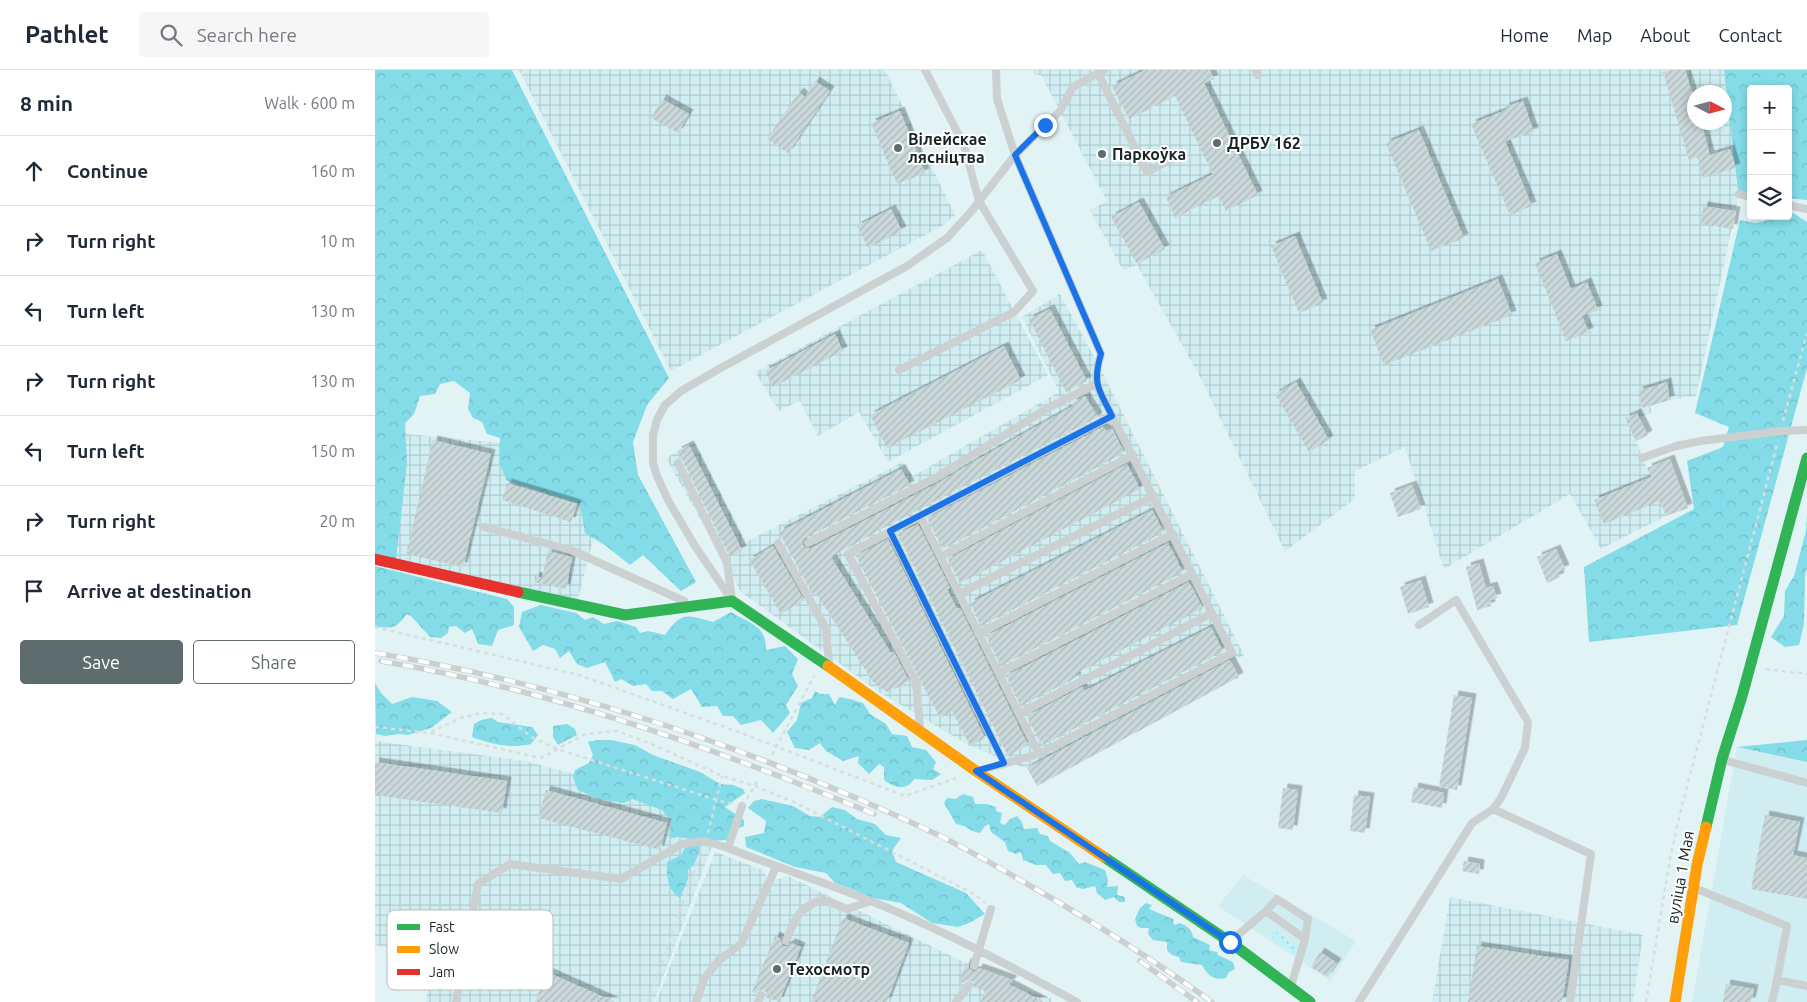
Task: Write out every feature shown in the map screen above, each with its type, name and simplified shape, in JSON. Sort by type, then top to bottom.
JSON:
[{"type":"street","name":"вуліца 1 Мая","points":[[1675,1002],[1697,865],[1722,759],[1750,666],[1807,458]]},
{"type":"street","points":[[375,559],[614,614],[638,615],[732,601],[830,667],[976,771],[1230,942],[1310,1002]]},
{"type":"lane","points":[[899,370],[1014,312],[1033,291],[979,201],[965,145],[925,70]]},
{"type":"lane","points":[[976,771],[1039,754],[1232,653],[1096,384],[1101,354],[1015,155],[997,99],[996,70]]},
{"type":"lane","points":[[732,601],[668,500],[657,476],[653,463],[652,444],[655,427],[660,412],[665,405],[681,392],[712,373],[907,266],[947,238],[1015,155],[1060,111],[1073,87],[1101,72],[1147,172],[1178,156]]},
{"type":"lane","points":[[1739,194],[1747,196]]},
{"type":"lane","points":[[1792,206],[1807,210]]},
{"type":"lane","points":[[808,543],[937,477],[1048,408],[1096,384]]},
{"type":"lane","points":[[920,731],[916,682],[848,554],[1112,416]]},
{"type":"lane","points":[[1642,458],[1676,446],[1701,441],[1781,431],[1807,430]]},
{"type":"lane","points":[[942,556],[1133,455]]},
{"type":"lane","points":[[678,463],[727,563],[732,601]]},
{"type":"lane","points":[[959,594],[1154,496]]},
{"type":"lane","points":[[920,516],[942,556],[978,634],[1039,754]]},
{"type":"lane","points":[[484,527],[571,550],[695,606]]},
{"type":"lane","points":[[890,531],[1004,763]]},
{"type":"lane","points":[[978,634],[1173,534]]},
{"type":"lane","points":[[778,543],[826,629],[830,667]]},
{"type":"lane","points":[[999,673],[1192,574]]},
{"type":"lane","points":[[1359,1002],[1472,823],[1493,809],[1501,798],[1525,748],[1528,722],[1456,600],[1419,625]]},
{"type":"lane","points":[[1019,714],[1212,613]]},
{"type":"lane","points":[[1722,759],[1807,784]]},
{"type":"lane","points":[[728,848],[742,806]]},
{"type":"lane","points":[[1493,809],[1591,854],[1570,1002]]},
{"type":"lane","points":[[473,910],[478,884],[510,864],[621,880],[682,844],[705,841],[871,901],[978,949],[1077,1002]]},
{"type":"lane","points":[[696,1002],[704,979],[719,960],[741,944],[776,867]]},
{"type":"lane","points":[[1694,889],[1787,926],[1772,1002]]},
{"type":"lane","points":[[786,941],[796,917],[807,906],[822,899],[847,909],[871,901]]},
{"type":"lane","points":[[1230,942],[1277,899],[1308,918],[1305,939],[1291,986]]},
{"type":"lane","points":[[975,966],[978,949],[991,909]]},
{"type":"lane","points":[[1266,911],[1305,939]]},
{"type":"lane","points":[[1777,980],[1807,986]]},
{"type":"lane","points":[[956,1002],[969,985]]},
{"type":"path","points":[[1647,1002],[1670,859],[1682,804],[1807,333]]},
{"type":"path","points":[[375,627],[579,675],[776,746],[905,796],[976,771]]},
{"type":"path","points":[[1750,666],[1807,674]]},
{"type":"path","points":[[771,755],[815,673]]},
{"type":"path","points":[[430,733],[460,718],[481,713],[502,714],[533,738],[557,749],[717,800],[742,806],[759,778]]},
{"type":"path","points":[[375,727],[430,733],[541,758],[585,734],[617,731],[654,745],[722,776],[755,786],[794,802],[974,894],[991,909]]},
{"type":"path","points":[[648,1002],[705,841],[722,776]]},
{"type":"shaded area","points":[[519,70],[885,70],[955,215],[942,226],[671,371]]},
{"type":"shaded area","points":[[1032,70],[1807,70],[1792,165],[1792,85],[1747,85],[1747,124],[1739,194],[1696,396],[1670,400],[1650,406],[1652,412],[1640,417],[1648,435],[1636,441],[1647,468],[1670,459],[1688,508],[1666,516],[1601,549],[1570,494],[1444,569],[1405,447],[1355,471],[1355,499],[1285,551],[1198,373],[1137,265],[1123,270],[1090,210],[1107,201],[1041,75],[1035,75]]},
{"type":"shaded area","points":[[982,250],[1048,375],[888,462],[859,412],[818,436],[800,401],[779,411],[755,372]]},
{"type":"shaded area","points":[[1060,294],[1098,364],[1244,655],[1030,770],[970,746],[879,692],[741,592],[666,458],[695,442],[746,542],[903,462],[913,476],[1059,392],[1022,317]]},
{"type":"shaded area","points":[[375,431],[514,444],[599,517],[577,602],[375,557]]},
{"type":"shaded area","points":[[375,741],[525,761],[724,814],[654,1002],[426,1002],[427,990],[553,990],[553,910],[387,910],[387,947],[375,945]]},
{"type":"shaded area","points":[[1737,747],[1807,762],[1807,1002],[1692,1002]]},
{"type":"shaded area","points":[[715,852],[765,871],[766,877],[775,880],[788,876],[966,963],[1013,980],[1010,984],[1052,999],[1051,1002],[656,1002]]},
{"type":"shaded area","points":[[1243,875],[1356,941],[1330,981],[1218,906]]},
{"type":"shaded area","points":[[1450,897],[1643,935],[1633,1002],[1432,1002]]},
{"type":"shaded area","points":[[1274,930],[1300,949],[1298,954],[1296,955],[1270,935],[1271,931]]},
{"type":"green space","points":[[375,70],[512,70],[669,378],[647,405],[633,442],[638,475],[696,582],[681,591],[643,555],[630,565],[606,546],[585,533],[580,504],[507,481],[499,463],[500,438],[487,434],[482,422],[473,418],[468,409],[470,393],[454,381],[440,384],[435,394],[420,396],[414,414],[405,423],[407,463],[396,560],[375,555]]},
{"type":"green space","points":[[1724,70],[1807,70],[1807,200],[1792,198],[1792,85],[1747,85],[1747,192],[1738,191],[1731,130],[1732,85],[1726,85]]},
{"type":"green space","points":[[1792,213],[1807,222],[1807,368],[1737,625],[1589,642],[1584,567],[1694,509],[1687,461],[1723,447],[1729,427],[1695,413],[1740,220],[1755,223],[1769,220],[1792,220]]},
{"type":"green space","points":[[1807,512],[1804,624],[1799,645],[1785,647],[1771,637],[1784,616],[1785,591],[1794,576],[1806,531]]},
{"type":"green space","points":[[375,566],[507,599],[514,607],[514,625],[498,630],[492,646],[478,644],[472,629],[465,633],[456,626],[449,627],[448,633],[441,638],[430,637],[407,614],[397,625],[386,628],[375,627]]},
{"type":"green space","points":[[541,605],[576,613],[585,620],[593,617],[604,624],[617,621],[636,627],[640,633],[648,631],[665,635],[681,618],[690,617],[713,622],[731,612],[760,630],[766,642],[766,650],[785,646],[798,659],[792,674],[798,686],[786,705],[790,713],[773,733],[761,720],[741,725],[733,716],[723,716],[717,706],[702,707],[691,689],[673,699],[662,691],[652,691],[646,684],[633,686],[621,679],[615,682],[605,662],[587,668],[577,664],[569,651],[560,658],[555,649],[543,645],[533,651],[519,627],[522,612]]},
{"type":"green space","points":[[375,683],[381,693],[392,704],[412,697],[437,701],[452,712],[431,728],[408,735],[385,736],[376,734]]},
{"type":"green space","points":[[815,691],[820,694],[829,694],[835,705],[839,697],[863,703],[870,714],[886,724],[892,734],[907,736],[912,747],[926,750],[936,762],[933,769],[941,774],[932,780],[914,779],[908,785],[900,787],[884,780],[884,767],[879,764],[869,774],[858,763],[859,756],[843,761],[826,751],[820,743],[809,750],[795,748],[787,732],[797,720],[801,703],[812,698]]},
{"type":"green space","points":[[492,718],[498,722],[532,727],[538,735],[531,744],[516,746],[493,744],[472,737],[474,724],[481,720]]},
{"type":"green space","points":[[567,724],[575,729],[577,735],[558,745],[553,737],[553,726]]},
{"type":"green space","points":[[611,740],[635,745],[653,755],[700,772],[720,784],[733,785],[743,789],[745,793],[725,807],[744,820],[744,826],[734,830],[729,840],[700,841],[699,852],[694,865],[688,870],[688,879],[680,898],[670,887],[667,862],[681,855],[690,839],[670,838],[671,821],[662,810],[632,799],[624,803],[599,799],[578,790],[573,777],[575,770],[589,763],[593,755],[588,742]]},
{"type":"green space","points":[[1807,740],[1807,762],[1737,747]]},
{"type":"green space","points":[[963,794],[973,797],[975,804],[987,804],[996,807],[996,811],[1002,813],[1000,823],[1005,825],[1010,819],[1017,816],[1022,822],[1024,829],[1037,828],[1040,834],[1048,836],[1050,841],[1070,853],[1079,864],[1085,862],[1105,870],[1108,880],[1107,887],[1118,886],[1117,895],[1125,897],[1125,902],[1119,902],[1114,897],[1105,900],[1097,893],[1095,886],[1083,889],[1076,887],[1072,880],[1065,881],[1060,873],[1053,874],[1046,865],[1036,865],[1023,860],[1021,852],[1016,854],[1008,851],[1005,842],[991,832],[989,824],[980,833],[956,824],[944,803],[947,798],[956,799]]},
{"type":"green space","points":[[762,799],[793,806],[810,816],[820,817],[832,807],[845,810],[857,819],[875,824],[886,835],[901,838],[892,851],[896,862],[966,893],[985,914],[958,927],[932,923],[901,903],[867,897],[835,883],[826,873],[795,867],[746,847],[745,837],[764,833],[766,821],[748,808],[754,801]]},
{"type":"green space","points":[[1146,903],[1152,905],[1149,909],[1173,919],[1174,925],[1180,923],[1187,927],[1192,932],[1193,937],[1210,945],[1209,950],[1217,952],[1218,955],[1233,962],[1235,969],[1229,972],[1226,978],[1218,979],[1209,974],[1202,965],[1181,962],[1179,957],[1172,955],[1167,950],[1167,942],[1153,940],[1148,934],[1149,928],[1137,926],[1135,919],[1140,908]]},
{"type":"building","points":[[1145,70],[1210,70],[1214,79],[1204,83],[1258,195],[1226,211],[1219,196],[1175,218],[1166,197],[1213,174],[1175,96],[1129,119],[1112,86]]},
{"type":"building","points":[[1685,70],[1690,85],[1687,85],[1687,130],[1703,130],[1710,155],[1730,149],[1736,168],[1703,178],[1697,157],[1689,160],[1663,72]]},
{"type":"building","points":[[815,81],[830,91],[788,153],[767,139],[799,92],[805,97]]},
{"type":"building","points":[[662,99],[689,114],[678,133],[651,118]]},
{"type":"building","points":[[1523,101],[1534,132],[1505,141],[1532,206],[1510,215],[1471,124],[1506,110],[1505,107]]},
{"type":"building","name":"Вілейскае лясніцтва","points":[[900,111],[925,173],[897,184],[871,123]]},
{"type":"building","points":[[1419,130],[1464,238],[1431,251],[1386,143]]},
{"type":"building","points":[[1139,202],[1165,249],[1137,264],[1111,217]]},
{"type":"building","points":[[1703,206],[1736,211],[1733,229],[1701,224]]},
{"type":"building","points":[[891,209],[902,231],[868,248],[857,226]]},
{"type":"building","points":[[1295,236],[1323,303],[1299,313],[1271,246]]},
{"type":"building","points":[[1557,254],[1571,289],[1587,282],[1598,310],[1582,316],[1589,332],[1566,341],[1535,263]]},
{"type":"building","points":[[1498,279],[1512,315],[1384,365],[1370,330]]},
{"type":"building","points":[[1050,309],[1087,381],[1066,392],[1029,319]]},
{"type":"building","points":[[835,334],[843,351],[773,387],[765,371]]},
{"type":"building","points":[[1004,346],[1021,380],[887,448],[870,415]]},
{"type":"building","points":[[1296,382],[1329,440],[1309,452],[1275,394]]},
{"type":"building","points":[[1667,382],[1670,400],[1643,408],[1638,391]]},
{"type":"building","points":[[1085,396],[1098,417],[831,557],[891,653],[894,652],[909,681],[887,692],[873,682],[816,593],[813,595],[779,532],[901,469],[910,485],[805,538],[803,545],[805,548],[811,548],[940,482],[1073,406],[1072,403]]},
{"type":"building","points":[[1637,413],[1648,435],[1636,441],[1625,418]]},
{"type":"building","points":[[1103,427],[1106,431],[1112,428],[1123,450],[1121,451],[1122,454],[943,549],[927,518]]},
{"type":"building","points":[[433,440],[491,454],[463,567],[406,554]]},
{"type":"building","points":[[689,445],[742,550],[730,557],[677,451]]},
{"type":"building","points":[[1670,459],[1688,508],[1666,516],[1660,501],[1604,524],[1594,500],[1651,477],[1647,468]]},
{"type":"building","points":[[1127,464],[1140,489],[960,583],[948,559]]},
{"type":"building","points":[[507,483],[577,504],[571,522],[502,500]]},
{"type":"building","points":[[1412,485],[1421,509],[1398,517],[1390,493]]},
{"type":"building","points":[[1152,510],[1164,532],[981,626],[970,603]]},
{"type":"building","points":[[918,524],[950,588],[947,589],[957,609],[960,608],[1028,745],[1008,756],[898,534]]},
{"type":"building","points":[[888,539],[985,738],[970,746],[952,711],[940,718],[856,556]]},
{"type":"building","points":[[1168,543],[1183,572],[1001,666],[986,636]]},
{"type":"building","points":[[773,546],[804,600],[781,614],[749,560]]},
{"type":"building","points":[[1556,549],[1565,569],[1558,572],[1560,577],[1547,583],[1537,557]]},
{"type":"building","points":[[548,551],[572,557],[566,589],[534,582],[535,576],[542,578]]},
{"type":"building","points":[[1479,563],[1486,588],[1493,586],[1497,598],[1490,600],[1491,606],[1477,610],[1466,567]]},
{"type":"building","points":[[1421,580],[1429,607],[1408,614],[1400,587]]},
{"type":"building","points":[[1189,582],[1203,608],[1075,674],[1077,677],[1021,706],[1006,676]]},
{"type":"building","points":[[1211,627],[1223,651],[1043,745],[1040,738],[1038,739],[1027,716],[1082,687],[1084,691]]},
{"type":"building","points":[[1230,660],[1239,677],[1037,786],[1027,768]]},
{"type":"building","points":[[1454,695],[1472,698],[1457,790],[1439,787]]},
{"type":"building","points":[[375,762],[507,781],[502,813],[375,795]]},
{"type":"building","points":[[1414,787],[1444,793],[1442,808],[1411,802]]},
{"type":"building","points":[[1283,788],[1298,790],[1293,830],[1278,828]]},
{"type":"building","points":[[546,790],[667,823],[660,850],[538,818]]},
{"type":"building","points":[[1354,795],[1370,797],[1365,833],[1350,831]]},
{"type":"building","points":[[1765,815],[1800,822],[1793,855],[1807,858],[1807,899],[1751,889]]},
{"type":"building","points":[[1464,861],[1480,864],[1479,874],[1462,871]]},
{"type":"building","points":[[843,918],[909,943],[887,1002],[811,1002]]},
{"type":"building","name":"Техосмотр","points":[[775,936],[781,939],[783,946],[791,943],[801,947],[779,1002],[766,997],[766,992],[763,990],[758,990],[756,993],[752,992]]},
{"type":"building","points":[[1477,946],[1569,960],[1562,1002],[1468,1002]]},
{"type":"building","points":[[1320,952],[1337,963],[1327,977],[1311,967]]},
{"type":"building","points":[[966,963],[969,964],[969,968],[972,971],[976,971],[979,968],[1013,980],[1009,984],[1044,1002],[981,1002],[985,991],[974,987],[974,982],[970,980],[966,980],[963,983],[959,982]]},
{"type":"building","points":[[553,975],[615,1002],[535,1002],[540,990],[553,990]]},
{"type":"building","points":[[1726,984],[1754,989],[1751,1002],[1723,1002]]},
{"type":"railway","points":[[375,653],[519,683],[590,702],[661,724],[799,774],[934,833],[972,852],[1102,929],[1212,1002]]},
{"type":"railway","points":[[381,661],[444,673],[570,705],[693,744],[874,814]]},
{"type":"railway","points":[[1140,961],[1197,1002]]},
{"type":"traffic: fast","points":[[1706,827],[1722,759],[1742,696],[1807,458]]},
{"type":"traffic: fast","points":[[518,592],[625,615],[732,601],[828,666]]},
{"type":"traffic: fast","points":[[1104,857],[1230,942],[1310,1002]]},
{"type":"traffic: slow","points":[[828,666],[976,771],[1104,857]]},
{"type":"traffic: slow","points":[[1675,1002],[1697,865],[1706,827]]},
{"type":"traffic: jam","points":[[375,559],[518,592]]},
{"type":"place","name":"ДРБУ 162","points":[[1217,143]]},
{"type":"place","name":"Вілейскае лясніцтва","points":[[898,148]]},
{"type":"place","name":"Паркоўка","points":[[1102,154]]},
{"type":"place","name":"Техосмотр","points":[[777,969]]},
{"type":"route","points":[[1045,125],[1015,155],[1101,354],[1096,384],[1112,416],[890,531],[1004,763],[976,771],[1230,942]]}]
